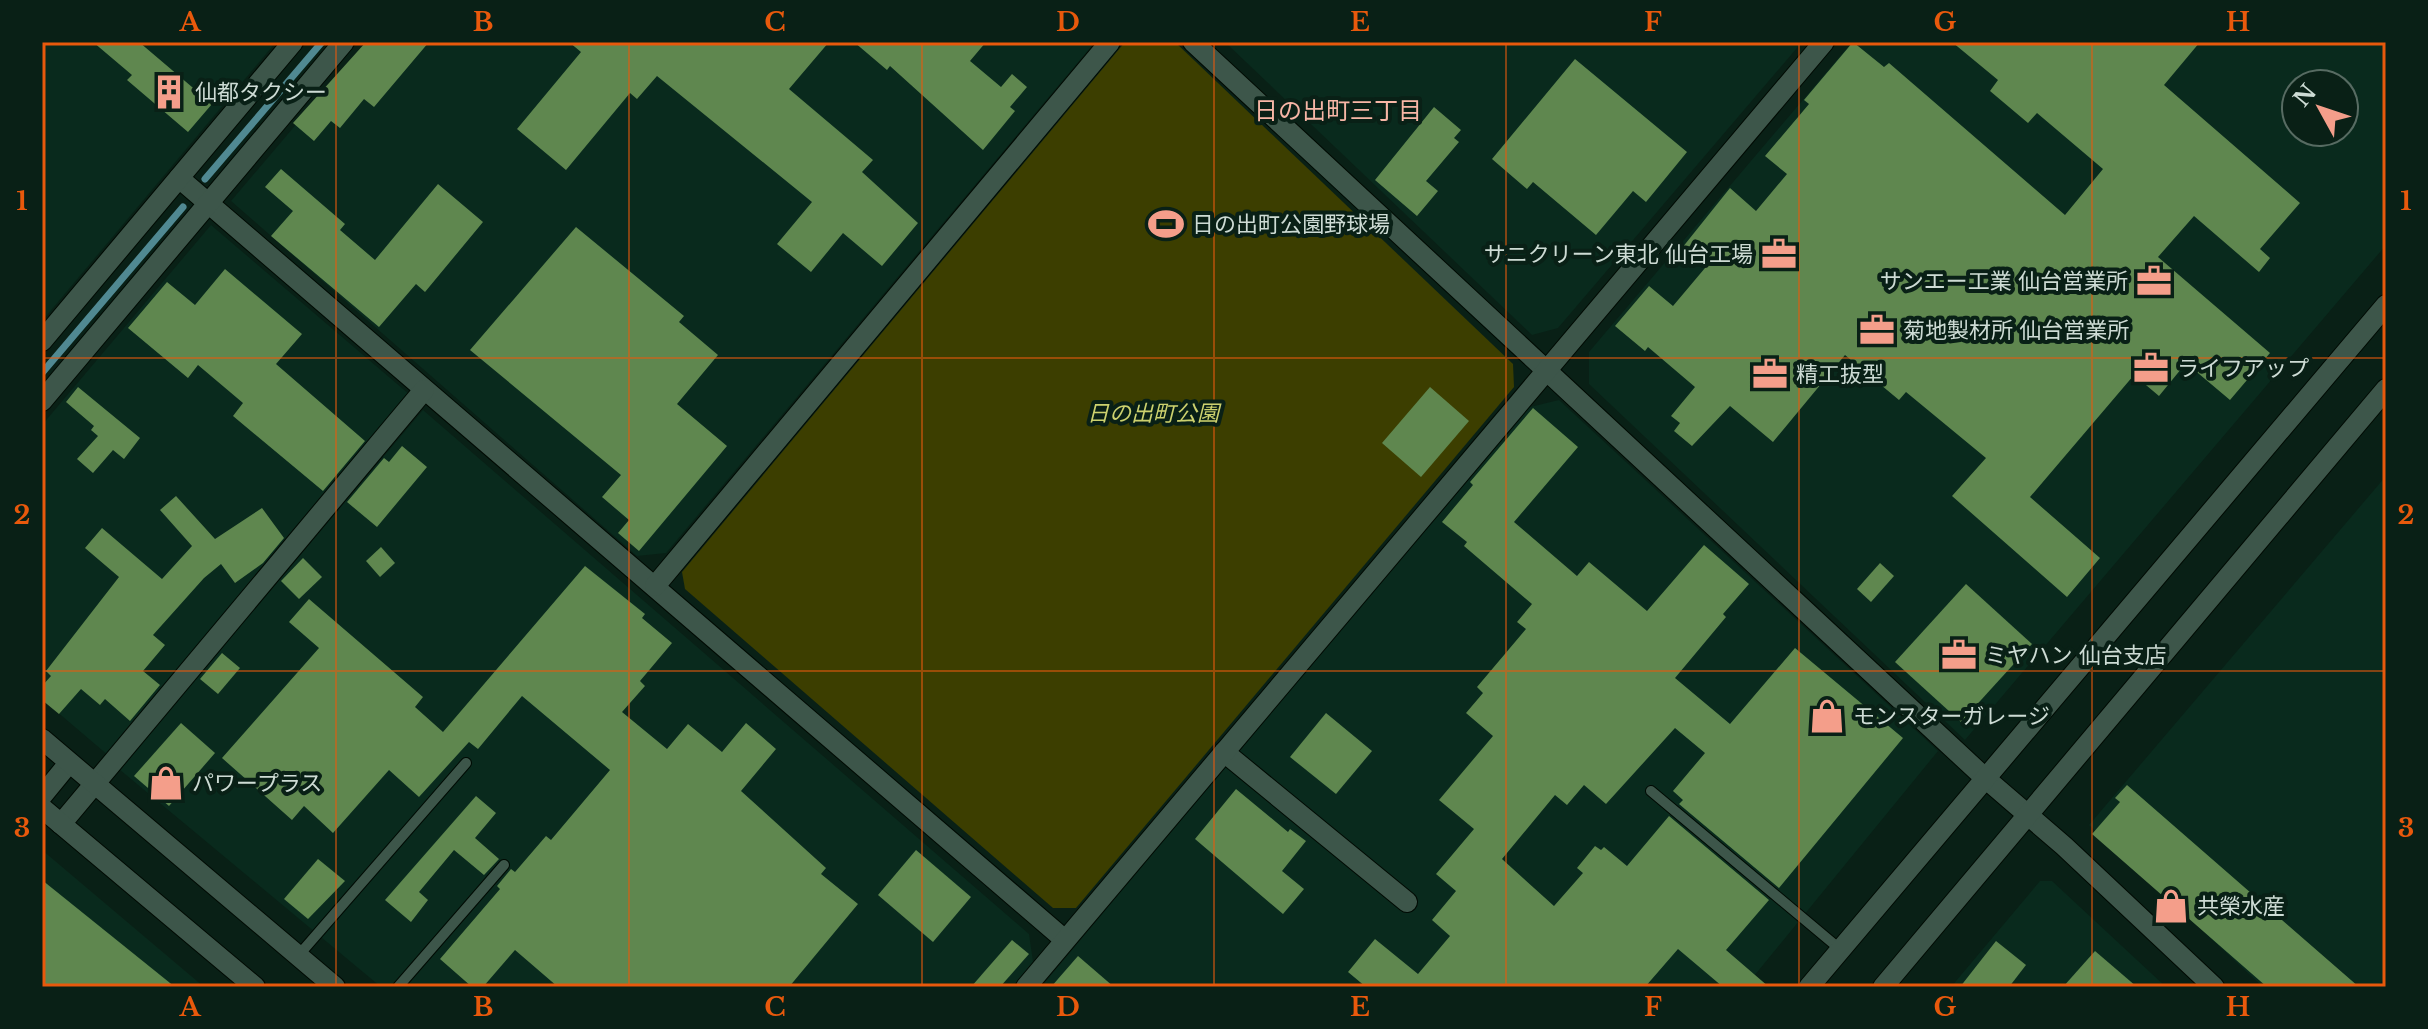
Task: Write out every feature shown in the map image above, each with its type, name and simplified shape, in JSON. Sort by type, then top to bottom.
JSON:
[{"type":"street","points":[[42,341],[293,42]]},
{"type":"street","points":[[42,401],[344,42]]},
{"type":"street","points":[[655,586],[1110,42]]},
{"type":"street","points":[[1193,42],[2214,987]]},
{"type":"street","points":[[1026,987],[1824,42]]},
{"type":"street","points":[[179,178],[1065,940]]},
{"type":"street","points":[[1809,987],[2386,305]]},
{"type":"street","points":[[1883,987],[2386,389]]},
{"type":"street","points":[[61,824],[424,390]]},
{"type":"street","points":[[42,739],[335,987]]},
{"type":"street","points":[[1224,752],[1407,902]]},
{"type":"street","points":[[42,796],[69,763]]},
{"type":"street","points":[[42,808],[255,987]]},
{"type":"lane","points":[[298,956],[466,763]]},
{"type":"lane","points":[[1651,791],[1841,950]]},
{"type":"lane","points":[[398,987],[504,865]]},
{"type":"shaded area","points":[[42,42],[276,42],[42,321]]},
{"type":"shaded area","points":[[366,42],[1095,42],[666,553],[637,556],[231,201]]},
{"type":"shaded area","points":[[1225,42],[1802,42],[1558,328],[1532,335]]},
{"type":"shaded area","points":[[1852,42],[2386,42],[2386,245],[1965,740],[1589,384],[1589,352]]},
{"type":"shaded area","points":[[211,225],[410,395],[109,756],[42,699],[42,425]]},
{"type":"shaded area","points":[[1559,400],[1938,751],[1745,987],[1041,987],[1526,408]]},
{"type":"shaded area","points":[[423,410],[1029,934],[1033,962],[1013,987],[381,987],[119,769]]},
{"type":"shaded area","points":[[2386,476],[2386,976],[2377,987],[2263,987],[2089,825]]},
{"type":"shaded area","points":[[42,850],[204,987],[42,987]]},
{"type":"shaded area","points":[[2040,881],[2052,881],[2166,987],[1951,987]]},
{"type":"green space","name":"日の出町公園","points":[[1125,42],[1175,42],[1513,364],[1514,387],[1076,908],[1053,908],[685,589],[682,572]]},
{"type":"building","name":"仙都タクシー","points":[[93,42],[139,42],[212,104],[188,132],[127,80],[132,75]]},
{"type":"building","points":[[366,42],[429,42],[374,107],[364,99],[340,128],[331,121],[314,141],[293,123]]},
{"type":"building","points":[[569,42],[829,42],[789,89],[873,160],[862,172],[918,223],[882,266],[843,233],[811,272],[777,244],[812,202],[657,76],[637,99],[630,93],[566,170],[517,129],[581,52]]},
{"type":"building","points":[[854,42],[986,42],[970,61],[1001,87],[1012,74],[1027,87],[1010,107],[1015,111],[983,150],[890,66],[887,70]]},
{"type":"building","points":[[1853,42],[1884,67],[1889,63],[2065,215],[2103,169],[2037,113],[2028,123],[1990,91],[1998,80],[1952,42],[2200,42],[2164,85],[2300,203],[2260,249],[2270,258],[2259,272],[2194,216],[2158,257],[2270,353],[2230,400],[2186,363],[2159,396],[2134,375],[2030,497],[2100,558],[2067,597],[1952,496],[1986,458],[1906,392],[1899,400],[1845,355],[1773,442],[1730,406],[1692,446],[1674,431],[1680,423],[1671,416],[1695,387],[1648,347],[1645,351],[1615,326],[1649,286],[1673,306],[1705,268],[1682,248],[1730,188],[1756,211],[1787,174],[1765,156],[1809,104],[1804,100]]},
{"type":"building","points":[[1575,59],[1687,152],[1646,202],[1633,191],[1596,235],[1533,182],[1527,189],[1492,159]]},
{"type":"building","points":[[1434,107],[1461,130],[1454,138],[1459,142],[1426,181],[1438,191],[1417,216],[1375,180]]},
{"type":"building","points":[[281,169],[345,224],[340,230],[375,260],[438,184],[483,222],[425,292],[416,284],[379,327],[271,236],[293,211],[265,187]]},
{"type":"building","points":[[576,227],[684,316],[679,322],[718,355],[677,404],[727,446],[639,551],[618,533],[629,520],[602,497],[621,475],[470,350]]},
{"type":"building","points":[[225,269],[302,334],[276,364],[365,441],[323,491],[233,416],[243,403],[198,365],[188,378],[128,328],[167,282],[195,305]]},
{"type":"building","points":[[78,387],[140,438],[124,459],[113,450],[93,473],[77,459],[98,436],[91,430],[94,426],[66,402]]},
{"type":"building","points":[[1430,387],[1469,421],[1421,477],[1382,443]]},
{"type":"building","points":[[1533,408],[1578,447],[1514,522],[1577,576],[1589,562],[1647,611],[1704,545],[1749,584],[1675,678],[1730,724],[1795,648],[1903,738],[1779,888],[1679,804],[1683,800],[1673,791],[1705,753],[1675,728],[1606,804],[1584,785],[1567,805],[1555,795],[1502,859],[1554,906],[1583,873],[1577,868],[1595,846],[1601,850],[1604,847],[1627,866],[1669,816],[1769,900],[1726,950],[1769,987],[1723,987],[1678,949],[1645,987],[1366,987],[1348,972],[1375,939],[1418,974],[1450,936],[1432,920],[1456,891],[1436,874],[1474,829],[1439,800],[1493,736],[1466,713],[1483,693],[1477,687],[1526,629],[1517,622],[1532,604],[1464,546],[1467,542],[1442,522],[1473,485],[1470,482]]},
{"type":"building","points":[[402,446],[427,467],[377,527],[347,502],[384,458],[389,462]]},
{"type":"building","points":[[176,496],[215,539],[262,508],[284,538],[263,563],[235,583],[221,564],[204,578],[153,635],[165,645],[143,671],[160,685],[130,721],[105,699],[100,705],[81,689],[59,714],[42,700],[42,686],[51,676],[46,671],[119,577],[85,548],[102,528],[162,579],[192,546],[160,510]]},
{"type":"building","points":[[381,547],[395,563],[380,577],[366,561]]},
{"type":"building","points":[[303,558],[322,577],[299,599],[281,581]]},
{"type":"building","points":[[1880,563],[1894,576],[1871,602],[1857,589]]},
{"type":"building","points":[[585,566],[645,614],[642,618],[672,643],[640,681],[645,686],[622,712],[667,749],[688,724],[722,752],[746,723],[776,749],[741,791],[826,868],[821,874],[858,904],[789,987],[558,987],[515,950],[483,987],[472,987],[440,959],[500,889],[497,886],[511,869],[515,872],[546,836],[551,840],[610,770],[522,696],[478,749],[469,742],[419,797],[389,770],[333,833],[304,806],[292,820],[222,758],[319,648],[289,622],[309,599],[423,697],[415,707],[443,732]]},
{"type":"building","points":[[1966,584],[2032,644],[1961,722],[1895,662]]},
{"type":"building","points":[[222,653],[240,668],[218,694],[200,679]]},
{"type":"building","points":[[1326,713],[1372,751],[1336,794],[1290,757]]},
{"type":"building","points":[[181,723],[215,753],[169,806],[134,776]]},
{"type":"building","points":[[2127,785],[2359,987],[2267,987],[2092,834],[2120,802],[2115,798]]},
{"type":"building","points":[[1236,789],[1288,832],[1290,829],[1306,841],[1282,871],[1304,889],[1283,914],[1195,839]]},
{"type":"building","points":[[476,796],[496,813],[475,838],[499,859],[484,875],[454,850],[419,892],[428,900],[411,922],[385,900]]},
{"type":"building","points":[[916,850],[971,897],[933,942],[878,895]]},
{"type":"building","points":[[318,859],[345,881],[308,919],[284,899]]},
{"type":"building","points":[[42,880],[175,987],[42,987]]},
{"type":"building","points":[[1012,940],[1029,954],[1000,987],[971,987]]},
{"type":"building","points":[[1996,941],[2026,965],[2009,987],[1960,987]]},
{"type":"building","points":[[2095,951],[2137,987],[2063,987]]},
{"type":"building","points":[[1078,956],[1114,987],[1051,987]]},
{"type":"waterway","points":[[205,179],[322,42]]},
{"type":"waterway","points":[[42,373],[183,207]]},
{"type":"place","name":"仙都タクシー","points":[[169,92]]},
{"type":"place","name":"日の出町公園野球場","points":[[1166,224]]},
{"type":"place","name":"サニクリーン東北 仙台工場","points":[[1779,254]]},
{"type":"place","name":"サンエー工業 仙台営業所","points":[[2154,281]]},
{"type":"place","name":"菊地製材所 仙台営業所","points":[[1877,330]]},
{"type":"place","name":"ライフアップ","points":[[2151,368]]},
{"type":"place","name":"精工抜型","points":[[1770,374]]},
{"type":"place","name":"ミヤハン 仙台支店","points":[[1959,655]]},
{"type":"place","name":"モンスターガレージ","points":[[1827,716]]},
{"type":"place","name":"パワープラス","points":[[166,783]]},
{"type":"place","name":"共榮水産","points":[[2171,906]]},
{"type":"district","name":"日の出町三丁目","points":[[1338,110]]}]
